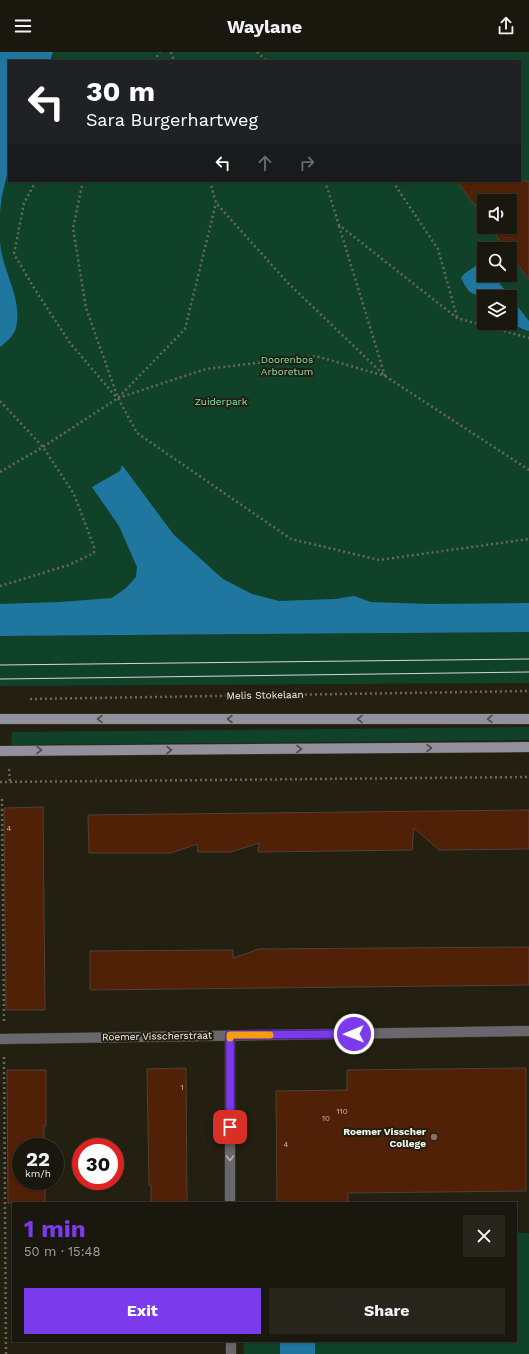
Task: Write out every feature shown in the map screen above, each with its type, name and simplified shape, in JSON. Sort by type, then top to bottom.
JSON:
[{"type":"street","points":[[0,719],[529,719]]},
{"type":"street","points":[[0,751],[529,747]]},
{"type":"street","name":"Roemer Visscherstraat","points":[[2,1039],[529,1031]]},
{"type":"street","points":[[230,1035],[230,1202]]},
{"type":"street","points":[[231,1342],[231,1354]]},
{"type":"path","points":[[258,52],[266,60]]},
{"type":"path","points":[[35,182],[24,203],[14,254],[70,343],[118,398]]},
{"type":"path","points":[[83,182],[73,228],[86,308],[118,398],[137,433],[291,539],[379,560],[529,539]]},
{"type":"path","points":[[210,182],[216,203],[288,283],[385,376],[529,470]]},
{"type":"path","points":[[325,182],[385,376]]},
{"type":"path","points":[[396,182],[396,185],[438,249],[458,318]]},
{"type":"path","points":[[0,472],[43,447],[118,398],[185,329],[216,203]]},
{"type":"path","points":[[339,225],[458,318],[529,338]]},
{"type":"path","points":[[118,398],[206,369],[316,356],[385,376]]},
{"type":"path","points":[[0,586],[69,565],[94,553],[94,547],[74,494],[43,447],[1,403]]},
{"type":"path","name":"Melis Stokelaan","points":[[22,699],[529,691]]},
{"type":"path","points":[[0,782],[529,777]]},
{"type":"path","points":[[2,799],[2,1039],[6,1354]]},
{"type":"green space","name":"Zuiderpark","points":[[0,52],[529,52],[529,619],[0,624]]},
{"type":"green space","points":[[529,632],[529,683],[0,686],[0,636]]},
{"type":"green space","points":[[529,727],[529,740],[11,745],[12,732]]},
{"type":"green space","points":[[517,1233],[529,1233],[529,1354],[315,1354],[315,1342],[517,1342]]},
{"type":"green space","points":[[243,1342],[280,1342],[280,1354],[244,1354]]},
{"type":"water","points":[[0,52],[53,52],[50,60],[8,60],[8,171],[2,195],[0,212]]},
{"type":"water","points":[[0,242],[4,263],[15,295],[17,317],[14,333],[0,347]]},
{"type":"water","points":[[477,265],[477,282],[498,282],[505,290],[477,290],[476,295],[467,289],[461,278],[464,274]]},
{"type":"water","points":[[517,306],[529,321],[529,331],[517,326]]},
{"type":"water","points":[[122,465],[174,535],[223,579],[252,594],[279,601],[335,599],[354,596],[371,602],[429,604],[529,603],[529,632],[0,636],[0,604],[60,602],[112,598],[126,588],[136,577],[137,567],[119,526],[92,487],[120,471]]},
{"type":"water","points":[[280,1342],[315,1342],[315,1354],[280,1354]]},
{"type":"building","points":[[529,181],[529,280],[517,264],[517,242],[501,242],[495,234],[517,234],[517,194],[477,194],[477,208],[458,182]]},
{"type":"building","points":[[43,807],[45,1010],[6,1010],[4,808]]},
{"type":"building","points":[[529,810],[529,849],[439,850],[414,828],[412,850],[258,852],[259,843],[231,852],[198,852],[197,844],[171,853],[89,853],[88,815]]},
{"type":"building","points":[[529,947],[529,985],[90,990],[90,951],[233,950],[233,958],[259,949]]},
{"type":"building","points":[[186,1068],[187,1202],[151,1202],[151,1185],[149,1185],[147,1069]]},
{"type":"building","name":"Roemer Visscher College","points":[[526,1068],[526,1191],[348,1193],[348,1202],[277,1202],[276,1091],[347,1090],[347,1070]]},
{"type":"building","points":[[7,1070],[46,1070],[46,1126],[44,1126],[44,1138],[12,1138],[12,1190],[45,1190],[45,1202],[8,1203]]},
{"type":"tram line","points":[[0,665],[529,659]]},
{"type":"tram line","points":[[0,679],[529,672]]},
{"type":"slow traffic","points":[[230,1038],[230,1035],[270,1035]]},
{"type":"place","name":"Roemer Visscher College","points":[[434,1137]]},
{"type":"route","points":[[230,1127],[230,1035],[354,1034]]},
{"type":"park label","name":"Doorenbos Arboretum","points":[[287,364]]}]
